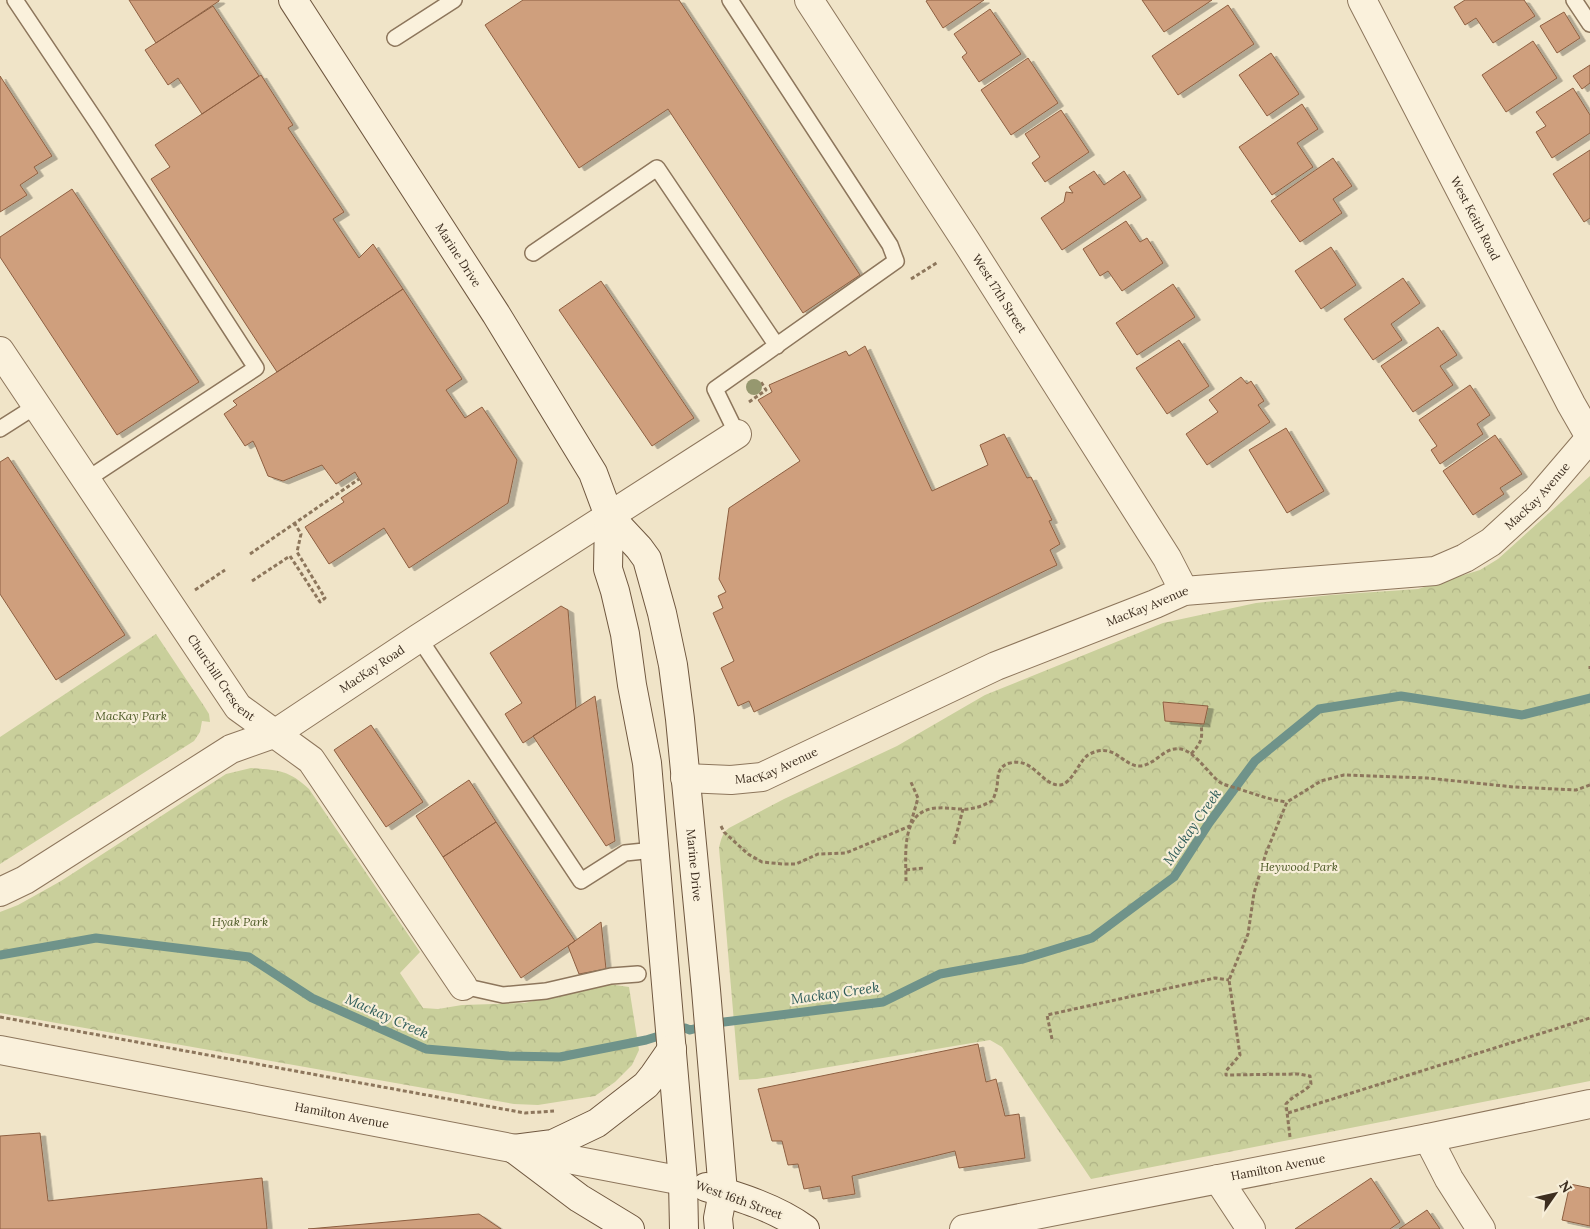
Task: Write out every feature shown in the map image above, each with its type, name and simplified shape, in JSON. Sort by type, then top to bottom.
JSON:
[{"type":"street","name":"Marine Drive","points":[[293,0],[511,339],[593,473],[609,516],[608,570],[625,634],[646,763],[683,1181],[684,1229]]},
{"type":"street","name":"West 17th Street","points":[[809,0],[966,241],[1167,558],[1184,591]]},
{"type":"street","name":"West Keith Road","points":[[1362,0],[1590,438]]},
{"type":"street","name":"Churchill Crescent","points":[[0,351],[238,707],[311,760],[463,986]]},
{"type":"street","name":"MacKay Road","points":[[0,892],[25,880],[231,749],[276,733],[419,638],[737,434]]},
{"type":"street","name":"MacKay Avenue","points":[[685,778],[732,780],[762,777],[996,666],[1184,591],[1435,571],[1465,558],[1491,542],[1537,500],[1590,438]]},
{"type":"street","name":"Marine Drive","points":[[609,516],[647,558],[662,613],[673,665],[706,990],[724,1217]]},
{"type":"street","points":[[514,1149],[553,1144],[597,1123],[646,1085],[672,1048]]},
{"type":"street","name":"Hamilton Avenue","points":[[0,1050],[683,1181]]},
{"type":"street","name":"Hamilton Avenue","points":[[964,1229],[1035,1222],[1218,1179],[1590,1104]]},
{"type":"street","points":[[1428,1138],[1449,1179],[1481,1229]]},
{"type":"street","points":[[514,1149],[579,1198],[630,1229]]},
{"type":"street","points":[[1218,1179],[1251,1229]]},
{"type":"street","name":"West 16th Street","points":[[683,1181],[724,1217],[789,1218],[805,1229]]},
{"type":"lane","points":[[15,0],[100,127],[256,368],[86,480]]},
{"type":"lane","points":[[396,38],[454,0]]},
{"type":"lane","points":[[730,0],[890,245],[896,261],[715,388],[737,434]]},
{"type":"lane","points":[[1574,0],[1590,24]]},
{"type":"lane","points":[[533,252],[657,168],[777,346]]},
{"type":"lane","points":[[0,429],[36,406]]},
{"type":"lane","points":[[419,638],[581,881],[625,853],[654,850]]},
{"type":"lane","points":[[463,986],[503,995],[546,991],[611,976],[638,974]]},
{"type":"path","points":[[749,402],[766,390]]},
{"type":"path","points":[[250,554],[359,480]]},
{"type":"path","points":[[252,581],[290,556],[320,602],[326,598],[297,552],[301,534],[295,524]]},
{"type":"path","points":[[195,590],[225,570]]},
{"type":"path","points":[[1191,754],[1200,744],[1202,724]]},
{"type":"path","points":[[721,826],[724,832],[748,854],[762,862],[796,864],[818,854],[846,853],[910,826],[916,816],[927,810],[973,808],[992,801],[996,791],[999,772],[1005,764],[1023,762],[1051,782],[1060,785],[1067,782],[1086,757],[1096,751],[1112,752],[1134,765],[1141,766],[1152,762],[1167,750],[1181,749],[1191,754],[1221,783],[1274,800],[1287,802]]},
{"type":"path","points":[[1590,784],[1576,790],[1514,787],[1427,778],[1344,776],[1321,781],[1287,802],[1266,853],[1254,893],[1248,934],[1229,980],[1240,1055],[1226,1071],[1226,1075],[1299,1074],[1310,1076],[1311,1084],[1307,1089],[1291,1098],[1286,1104],[1288,1114],[1590,1018]]},
{"type":"path","points":[[906,881],[907,840],[918,798],[910,780]]},
{"type":"path","points":[[954,844],[964,809]]},
{"type":"path","points":[[906,870],[924,868]]},
{"type":"path","points":[[1052,1039],[1047,1015],[1214,978],[1229,980]]},
{"type":"path","points":[[0,1017],[525,1113],[555,1110]]},
{"type":"green space","name":"Heywood Park","points":[[1590,476],[1590,1081],[1091,1179],[1002,1047],[990,1040],[757,1079],[739,1080],[719,848],[723,834],[729,828],[784,799],[897,746],[985,695],[1163,623],[1256,603],[1331,595],[1418,589],[1480,570],[1498,559]]},
{"type":"green space","name":"MacKay Park","points":[[156,634],[209,714],[210,722],[202,721],[200,732],[194,741],[0,864],[0,737]]},
{"type":"green space","name":"Hyak Park","points":[[251,768],[283,772],[295,778],[309,789],[420,952],[400,973],[423,1008],[438,1009],[462,1005],[524,1003],[580,992],[608,984],[629,987],[639,1050],[632,1065],[615,1082],[595,1096],[538,1105],[514,1104],[0,1013],[0,912],[18,905],[61,881],[226,774]]},
{"type":"building","points":[[129,0],[219,0],[219,1],[156,43]]},
{"type":"building","points":[[523,0],[679,0],[860,275],[803,313],[668,109],[579,168],[485,25]]},
{"type":"building","points":[[984,0],[943,28],[926,1]]},
{"type":"building","points":[[1142,0],[1212,0],[1164,32]]},
{"type":"building","points":[[1465,0],[1524,0],[1535,16],[1493,43],[1476,18],[1465,25],[1454,7]]},
{"type":"building","points":[[1228,5],[1254,44],[1178,95],[1152,56]]},
{"type":"building","points":[[213,6],[259,76],[202,114],[178,78],[168,85],[145,50]]},
{"type":"building","points":[[990,9],[1021,54],[979,82],[962,57],[967,53],[954,34]]},
{"type":"building","points":[[1564,12],[1580,38],[1557,53],[1540,26]]},
{"type":"building","points":[[1533,41],[1557,78],[1506,112],[1482,75]]},
{"type":"building","points":[[1271,53],[1299,94],[1267,116],[1239,75]]},
{"type":"building","points":[[1028,58],[1058,103],[1011,135],[981,90]]},
{"type":"building","points":[[1590,65],[1590,83],[1582,89],[1573,76]]},
{"type":"building","points":[[261,75],[293,125],[288,128],[344,212],[333,219],[359,258],[373,244],[403,289],[277,372],[151,179],[170,167],[155,145]]},
{"type":"building","points":[[0,76],[52,156],[34,167],[38,173],[20,185],[27,195],[0,212]]},
{"type":"building","points":[[1573,88],[1590,115],[1590,133],[1552,158],[1536,132],[1546,126],[1536,112]]},
{"type":"building","points":[[1302,104],[1318,129],[1297,143],[1313,167],[1272,195],[1239,147]]},
{"type":"building","points":[[1061,110],[1089,152],[1045,182],[1032,163],[1040,157],[1025,134]]},
{"type":"building","points":[[1590,150],[1590,218],[1584,222],[1553,174]]},
{"type":"building","points":[[1333,158],[1352,186],[1333,199],[1342,213],[1300,242],[1271,201]]},
{"type":"building","points":[[1094,171],[1104,185],[1124,171],[1141,197],[1062,250],[1041,218],[1064,202],[1066,192],[1073,193],[1069,187]]},
{"type":"building","points":[[72,189],[199,382],[117,435],[0,257],[0,237]]},
{"type":"building","points":[[1126,221],[1140,242],[1147,238],[1163,263],[1122,291],[1108,271],[1100,276],[1083,249]]},
{"type":"building","points":[[1331,247],[1356,285],[1321,309],[1295,271]]},
{"type":"building","points":[[1403,278],[1420,303],[1391,324],[1402,340],[1373,360],[1344,319]]},
{"type":"building","points":[[601,281],[694,418],[652,446],[559,310]]},
{"type":"building","points":[[1173,284],[1195,317],[1137,355],[1116,323]]},
{"type":"building","points":[[403,289],[462,379],[446,390],[465,418],[482,407],[517,460],[508,503],[409,568],[384,528],[329,564],[305,527],[344,502],[341,498],[362,484],[355,472],[336,484],[322,465],[283,481],[268,476],[253,441],[245,446],[224,414],[237,405],[233,401]]},
{"type":"building","points":[[1438,327],[1457,355],[1440,366],[1453,385],[1413,412],[1381,366]]},
{"type":"building","points":[[1179,340],[1209,386],[1167,414],[1136,368]]},
{"type":"building","points":[[865,346],[932,491],[988,465],[980,445],[1004,434],[1027,478],[1031,477],[1052,520],[1049,521],[1060,544],[1050,550],[1057,565],[754,712],[749,701],[738,706],[721,668],[734,661],[713,613],[723,608],[718,596],[726,592],[719,579],[729,508],[800,461],[758,400],[772,392],[769,385],[846,351],[849,356]]},
{"type":"building","points":[[1241,377],[1247,384],[1251,381],[1264,401],[1258,405],[1270,422],[1207,465],[1186,434],[1218,412],[1209,400]]},
{"type":"building","points":[[1470,385],[1490,415],[1477,424],[1483,434],[1440,464],[1431,450],[1437,446],[1419,420]]},
{"type":"building","points":[[1286,428],[1324,491],[1287,513],[1249,450]]},
{"type":"building","points":[[1495,435],[1522,474],[1500,488],[1504,494],[1473,515],[1443,471]]},
{"type":"building","points":[[8,457],[125,635],[56,680],[0,594],[0,462]]},
{"type":"building","points":[[561,606],[568,610],[576,708],[523,743],[505,714],[522,703],[490,653]]},
{"type":"building","points":[[595,696],[615,841],[606,846],[533,736]]},
{"type":"building","points":[[1163,702],[1208,706],[1204,724],[1165,721]]},
{"type":"building","points":[[371,725],[423,802],[386,827],[334,750]]},
{"type":"building","points":[[469,780],[496,822],[443,857],[416,816]]},
{"type":"building","points":[[496,822],[575,941],[521,978],[443,857]]},
{"type":"building","points":[[601,922],[606,969],[579,974],[568,946]]},
{"type":"building","points":[[978,1044],[986,1082],[996,1079],[1005,1116],[1019,1114],[1025,1158],[959,1168],[955,1151],[852,1176],[855,1194],[823,1199],[820,1186],[804,1189],[798,1164],[788,1165],[782,1141],[772,1141],[758,1089]]},
{"type":"building","points":[[40,1133],[48,1201],[262,1178],[267,1229],[0,1229],[0,1136]]},
{"type":"building","points":[[1371,1178],[1400,1222],[1390,1229],[1295,1229]]},
{"type":"building","points":[[1570,1184],[1590,1188],[1590,1226],[1562,1220]]},
{"type":"building","points":[[1427,1210],[1440,1229],[1399,1229]]},
{"type":"building","points":[[479,1214],[501,1229],[308,1229]]},
{"type":"waterway","name":"Mackay Creek","points":[[0,955],[96,938],[249,957],[312,998],[426,1049],[508,1056],[560,1057],[646,1040],[685,1028],[690,1030],[716,1023],[883,1002],[940,974],[1023,959],[1092,938],[1174,877],[1209,823],[1255,761],[1319,709],[1401,696],[1522,715],[1590,698]]}]
